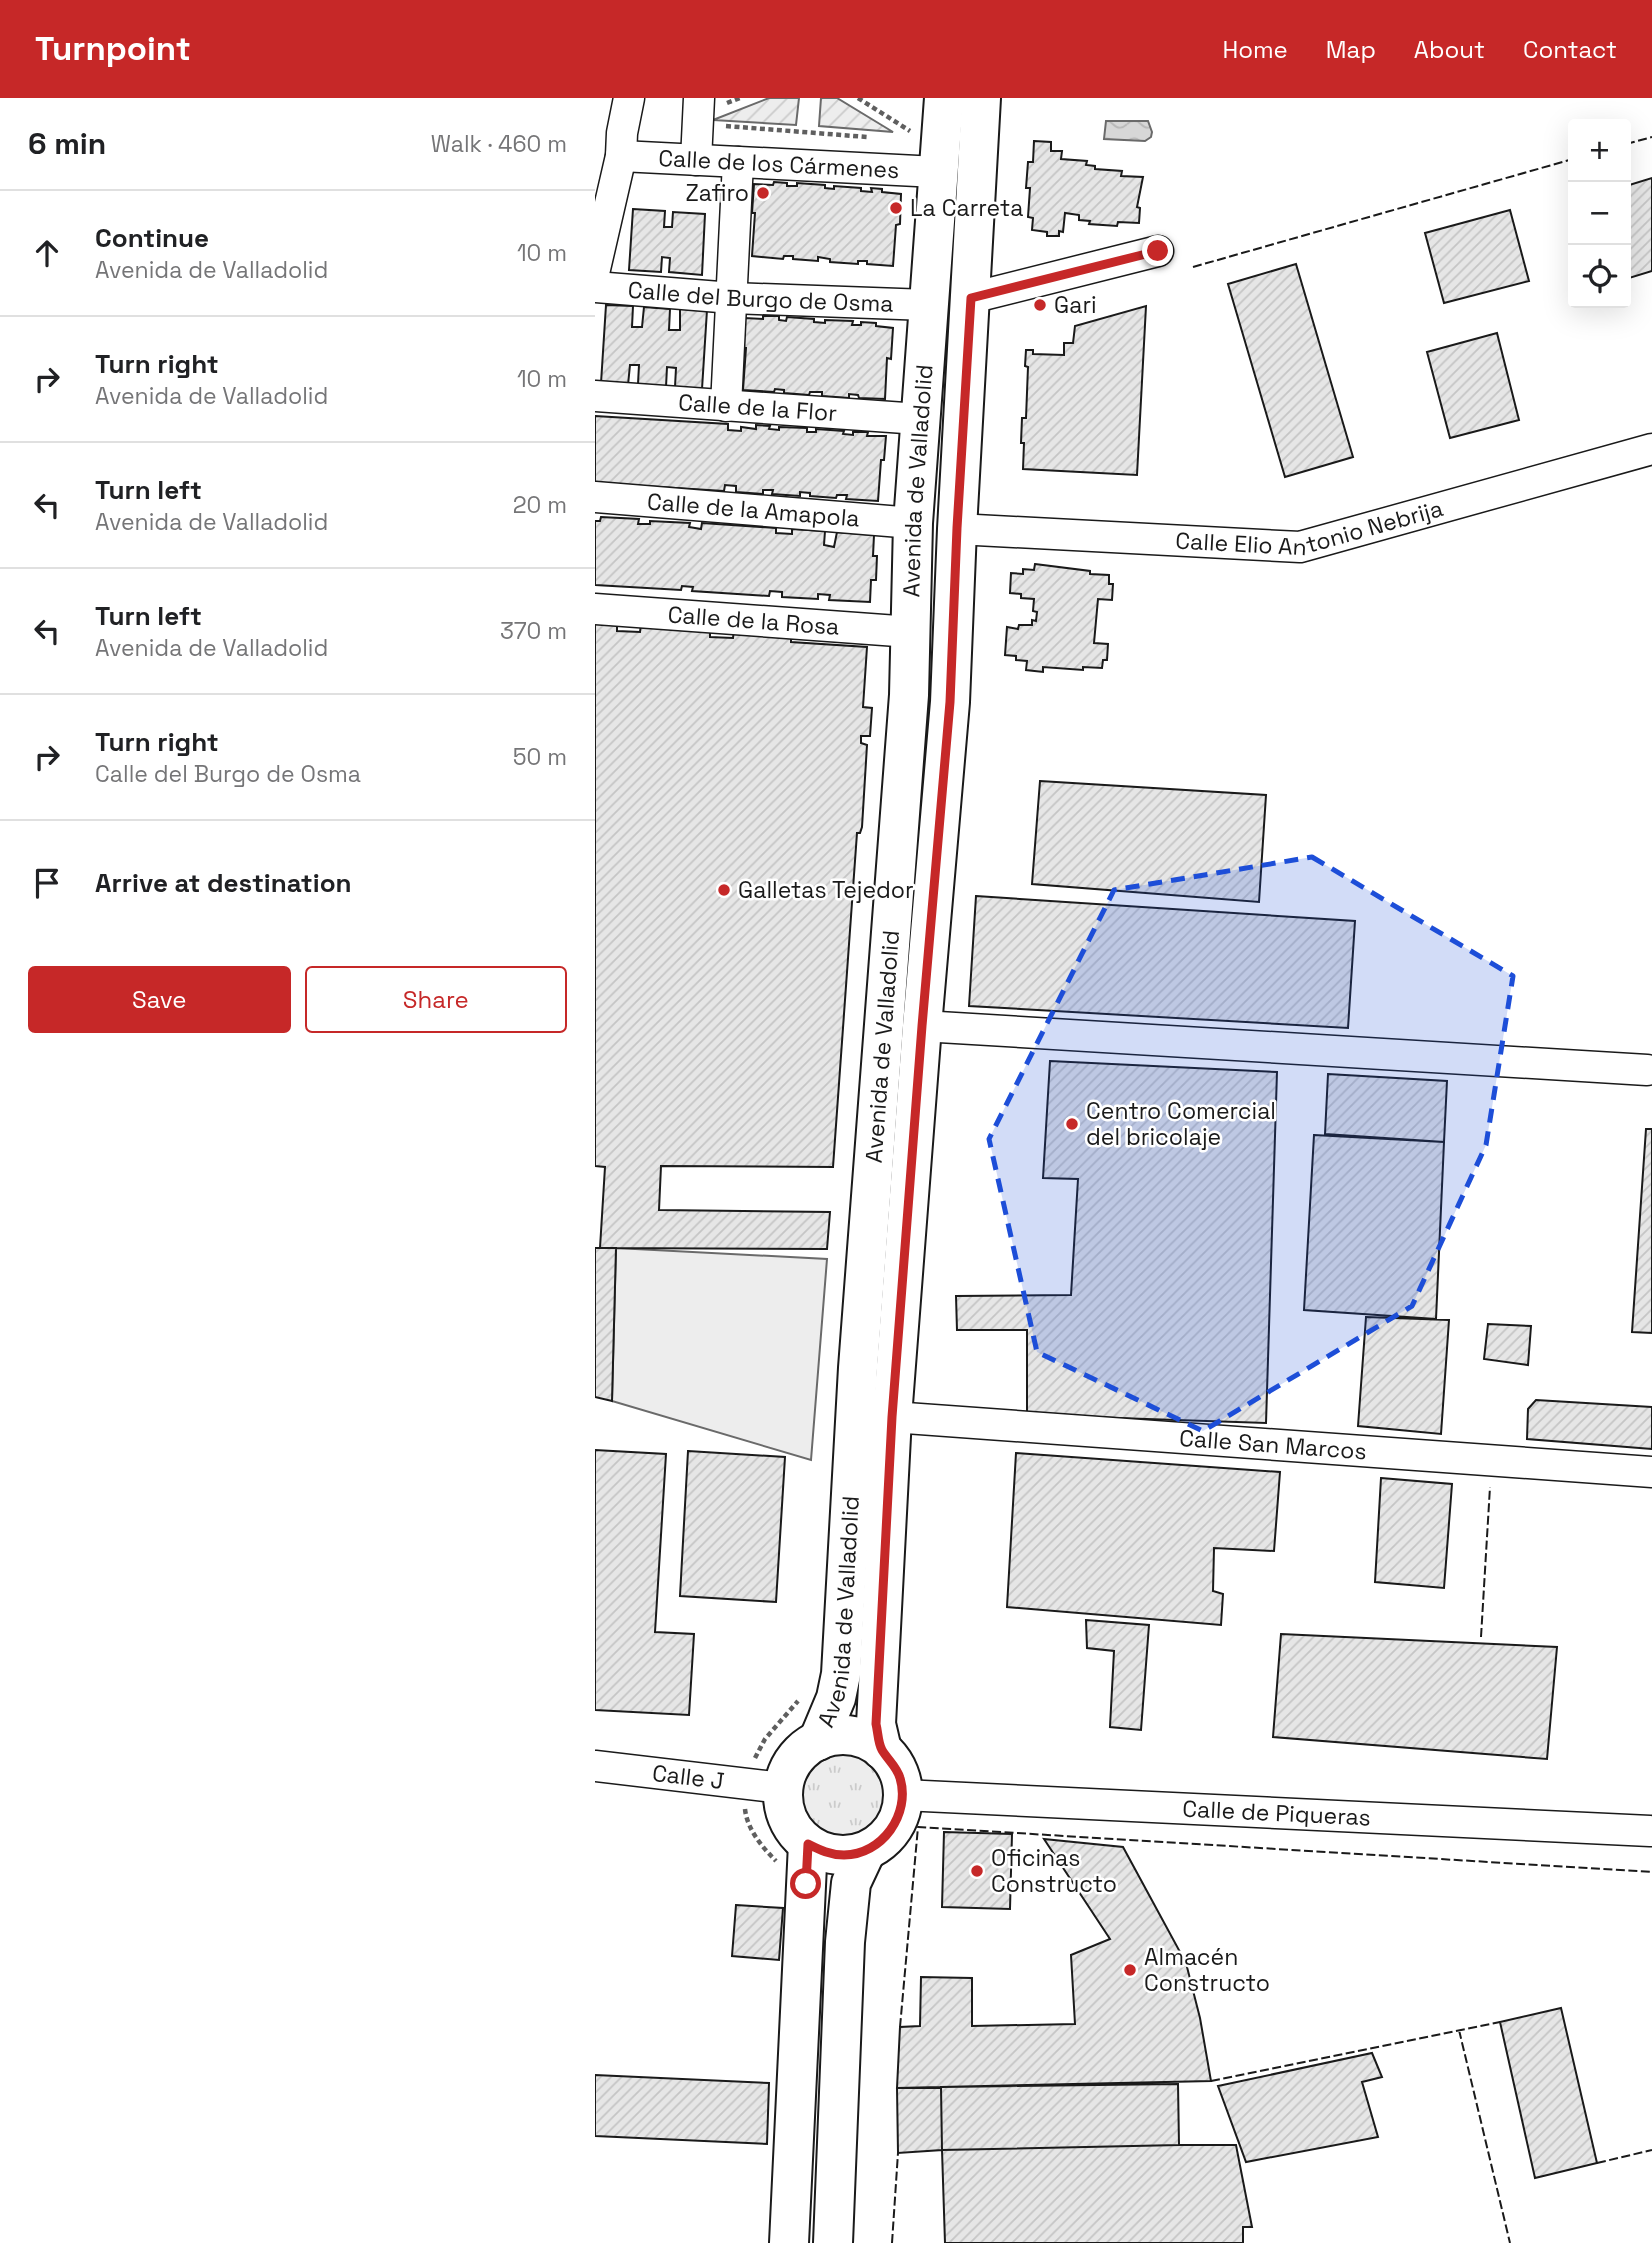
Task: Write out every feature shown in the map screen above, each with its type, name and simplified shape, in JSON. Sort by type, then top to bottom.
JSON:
[{"type":"main road","name":"Avenida de Valladolid","points":[[818,1741],[836,1698],[841,1674],[857,1368],[909,695],[913,523],[919,419],[944,98]]},
{"type":"main road","name":"Avenida de Valladolid","points":[[882,1750],[876,1724],[892,1417],[950,702],[981,98]]},
{"type":"main road","name":"Avenida de Valladolid","points":[[783,1787],[787,1773],[805,1749],[818,1741],[844,1735],[870,1742],[882,1750],[893,1763],[900,1778],[903,1795]]},
{"type":"main road","points":[[783,1787],[783,1804],[796,1833],[808,1844],[826,1853],[846,1855],[866,1851],[881,1842],[893,1828],[903,1795]]},
{"type":"main road","points":[[789,2243],[808,1844]]},
{"type":"main road","points":[[833,2243],[845,1942],[852,1883],[866,1851]]},
{"type":"street","points":[[595,270],[621,156],[622,132],[629,98]]},
{"type":"street","points":[[695,160],[699,98]]},
{"type":"street","name":"Calle de los Cármenes","points":[[621,156],[937,172]]},
{"type":"street","points":[[726,406],[738,162]]},
{"type":"street","points":[[971,298],[1158,251]]},
{"type":"street","name":"Calle del Burgo de Osma","points":[[595,287],[732,298],[928,305]]},
{"type":"street","name":"Calle de la Flor","points":[[595,396],[919,419]]},
{"type":"street","name":"Calle Elio Antonio Nebrija","points":[[957,528],[1300,547],[1652,449]]},
{"type":"street","name":"Calle de la Amapola","points":[[595,498],[913,523]]},
{"type":"street","name":"Calle de la Rosa","points":[[595,608],[911,632]]},
{"type":"street","points":[[922,1026],[1647,1070]]},
{"type":"street","name":"Calle San Marcos","points":[[892,1417],[1652,1472]]},
{"type":"street","name":"Calle J","points":[[595,1766],[783,1787]]},
{"type":"street","name":"Calle de Piqueras","points":[[903,1795],[1650,1831]]},
{"type":"path","points":[[857,98],[911,131]]},
{"type":"path","points":[[718,125],[871,138]]},
{"type":"highlighted area","points":[[1312,857],[1513,976],[1486,1145],[1412,1306],[1203,1431],[1037,1352],[989,1139],[1114,890]]},
{"type":"green space","points":[[769,98],[799,98],[796,125],[713,120]]},
{"type":"green space","points":[[821,98],[837,98],[893,132],[819,126]]},
{"type":"green space","points":[[834,1750],[850,1750],[873,1762],[882,1776],[885,1793],[882,1810],[873,1824],[850,1836],[834,1836],[818,1829],[806,1817],[799,1801],[799,1785],[806,1769],[818,1757]]},
{"type":"shaded area","points":[[616,1248],[827,1259],[811,1460],[612,1401]]},
{"type":"water","points":[[1106,121],[1148,121],[1151,137],[1145,141],[1104,139]]},
{"type":"building","points":[[1034,141],[1051,142],[1051,151],[1062,151],[1061,159],[1087,161],[1086,165],[1095,166],[1095,169],[1122,171],[1121,176],[1143,177],[1137,207],[1140,208],[1139,223],[1118,222],[1117,226],[1089,224],[1090,221],[1079,220],[1079,215],[1065,213],[1063,232],[1059,231],[1059,236],[1047,236],[1047,232],[1032,230],[1033,218],[1028,217],[1030,188],[1026,188],[1028,162],[1033,162]]},
{"type":"building","points":[[1652,178],[1652,271],[1631,277],[1631,245],[1631,184]]},
{"type":"building","points":[[774,182],[787,183],[787,186],[797,186],[797,183],[825,185],[825,188],[834,189],[834,186],[861,188],[861,191],[872,192],[871,188],[882,189],[882,192],[901,194],[900,224],[896,225],[893,266],[867,264],[867,261],[858,261],[858,264],[830,262],[830,259],[818,257],[818,261],[793,259],[793,256],[784,256],[783,259],[752,256],[754,184],[773,185]]},
{"type":"building","points":[[633,209],[665,211],[664,227],[672,227],[673,212],[705,214],[702,275],[669,272],[670,258],[662,257],[661,272],[629,270]]},
{"type":"building","points":[[1510,210],[1529,281],[1444,303],[1425,233]]},
{"type":"building","points":[[1296,264],[1353,457],[1285,477],[1228,284]]},
{"type":"building","points":[[606,305],[633,306],[632,327],[642,327],[644,307],[670,309],[669,330],[680,330],[680,308],[707,310],[702,389],[675,387],[676,368],[667,367],[666,387],[638,384],[639,365],[630,365],[628,385],[601,383]]},
{"type":"building","points":[[1146,306],[1137,475],[1023,469],[1024,443],[1021,443],[1022,418],[1026,418],[1026,350],[1033,350],[1033,354],[1064,355],[1064,343],[1073,343],[1075,326]]},
{"type":"building","points":[[763,316],[779,316],[779,320],[786,321],[787,317],[814,319],[814,322],[825,323],[825,320],[853,321],[852,325],[861,325],[861,322],[876,323],[876,326],[893,328],[891,359],[887,358],[885,399],[859,398],[858,395],[849,394],[849,398],[822,396],[822,392],[810,392],[809,395],[784,393],[784,390],[775,389],[774,392],[743,390],[746,348],[742,348],[745,318],[763,319]]},
{"type":"building","points":[[1497,333],[1519,420],[1450,438],[1427,352]]},
{"type":"building","points":[[595,416],[728,424],[728,430],[741,431],[741,427],[756,429],[756,425],[779,430],[779,427],[807,428],[807,432],[816,432],[816,429],[844,431],[843,434],[853,435],[853,432],[868,432],[867,436],[886,436],[878,501],[846,499],[847,495],[837,495],[836,498],[810,496],[810,493],[800,492],[800,496],[772,494],[773,490],[763,490],[763,494],[736,492],[736,486],[725,485],[724,491],[595,483]]},
{"type":"building","points":[[601,517],[639,519],[638,524],[650,524],[650,521],[690,523],[689,527],[701,529],[702,523],[776,528],[776,533],[792,534],[792,529],[825,531],[824,545],[834,547],[837,532],[874,535],[876,580],[871,580],[870,602],[829,600],[830,595],[818,594],[818,599],[782,597],[782,592],[770,591],[769,596],[692,591],[693,587],[682,586],[681,590],[595,585],[595,521],[600,521]]},
{"type":"building","points":[[1035,564],[1109,575],[1109,584],[1113,584],[1112,600],[1098,599],[1094,643],[1108,644],[1107,660],[1103,660],[1102,668],[1083,667],[1083,670],[1043,667],[1043,672],[1026,670],[1027,661],[1005,655],[1007,627],[1018,629],[1019,625],[1032,625],[1032,620],[1036,621],[1037,612],[1033,611],[1034,599],[1021,598],[1021,594],[1010,593],[1011,573],[1023,574],[1023,569],[1034,570]]},
{"type":"building","name":"Galletas Tejedor","points":[[595,621],[617,622],[617,631],[640,632],[641,624],[710,629],[710,637],[733,638],[734,630],[791,634],[791,642],[867,647],[863,707],[872,708],[870,736],[861,736],[861,743],[867,745],[862,827],[860,833],[857,833],[833,1167],[661,1166],[659,1210],[830,1212],[827,1249],[600,1248],[605,1167],[595,1166]]},
{"type":"building","points":[[1040,781],[1266,795],[1259,902],[1032,884]]},
{"type":"building","points":[[976,896],[1355,921],[1348,1028],[969,1006]]},
{"type":"building","points":[[1050,1061],[1277,1072],[1266,1423],[1027,1415],[1027,1330],[957,1330],[956,1296],[1071,1295],[1078,1179],[1043,1178]]},
{"type":"building","points":[[1328,1074],[1447,1081],[1444,1142],[1325,1134]]},
{"type":"building","points":[[1646,1129],[1652,1129],[1652,1333],[1632,1332]]},
{"type":"building","points":[[1314,1135],[1444,1142],[1436,1319],[1304,1310]]},
{"type":"building","points":[[595,1248],[616,1248],[612,1401],[595,1397]]},
{"type":"building","points":[[1366,1317],[1449,1320],[1441,1434],[1358,1426]]},
{"type":"building","points":[[1488,1324],[1531,1326],[1528,1365],[1484,1359]]},
{"type":"building","points":[[1536,1400],[1652,1407],[1652,1449],[1527,1439],[1528,1409]]},
{"type":"building","points":[[595,1450],[666,1454],[655,1632],[694,1634],[689,1715],[595,1710]]},
{"type":"building","points":[[688,1451],[785,1457],[776,1602],[680,1596]]},
{"type":"building","points":[[1016,1453],[1280,1472],[1274,1551],[1214,1548],[1213,1591],[1223,1594],[1221,1625],[1007,1607]]},
{"type":"building","points":[[1381,1478],[1452,1484],[1444,1588],[1375,1582]]},
{"type":"building","points":[[1086,1620],[1149,1625],[1141,1730],[1110,1727],[1114,1651],[1087,1648]]},
{"type":"building","points":[[1281,1634],[1557,1647],[1547,1759],[1273,1737]]},
{"type":"building","name":"Oficinas Constructo","points":[[944,1832],[1012,1834],[1010,1909],[942,1907]]},
{"type":"building","name":"Almacén Constructo","points":[[1044,1839],[1123,1847],[1186,1963],[1200,2018],[1211,2081],[897,2088],[900,2027],[920,2026],[921,1977],[972,1978],[972,2026],[1075,2024],[1071,1955],[1110,1939]]},
{"type":"building","points":[[736,1905],[783,1908],[779,1960],[732,1956]]},
{"type":"building","points":[[1561,2008],[1597,2163],[1535,2178],[1500,2022]]},
{"type":"building","points":[[1372,2053],[1382,2077],[1362,2082],[1378,2137],[1246,2162],[1218,2086]]},
{"type":"building","points":[[595,2075],[769,2083],[767,2144],[595,2136]]},
{"type":"building","points":[[1178,2084],[1179,2145],[942,2150],[941,2087]]},
{"type":"building","points":[[941,2087],[942,2150],[898,2153],[897,2088]]},
{"type":"building","points":[[1236,2145],[1252,2227],[1243,2227],[1243,2243],[945,2243],[942,2150]]},
{"type":"fence","points":[[1631,143],[1652,137]]},
{"type":"fence","points":[[1193,267],[1568,160]]},
{"type":"fence","points":[[1481,1637],[1490,1487]]},
{"type":"fence","points":[[900,2027],[918,1827],[1652,1872]]},
{"type":"fence","points":[[1211,2081],[1500,2022]]},
{"type":"fence","points":[[1459,2030],[1510,2243]]},
{"type":"fence","points":[[1597,2163],[1652,2150]]},
{"type":"fence","points":[[892,2243],[898,2153]]},
{"type":"place","name":"Zafiro","points":[[763,193]]},
{"type":"place","name":"La Carreta","points":[[896,208]]},
{"type":"place","name":"Gari","points":[[1040,305]]},
{"type":"place","name":"Galletas Tejedor","points":[[724,890]]},
{"type":"place","name":"Centro Comercial del bricolaje","points":[[1072,1124]]},
{"type":"place","name":"Oficinas Constructo","points":[[977,1871]]},
{"type":"place","name":"Almacén Constructo","points":[[1130,1970]]},
{"type":"route","points":[[806,1884],[808,1844],[826,1853],[846,1855],[866,1851],[881,1842],[893,1828],[903,1795],[900,1778],[893,1763],[882,1750],[876,1724],[892,1417],[950,702],[971,298],[1158,251]]}]
